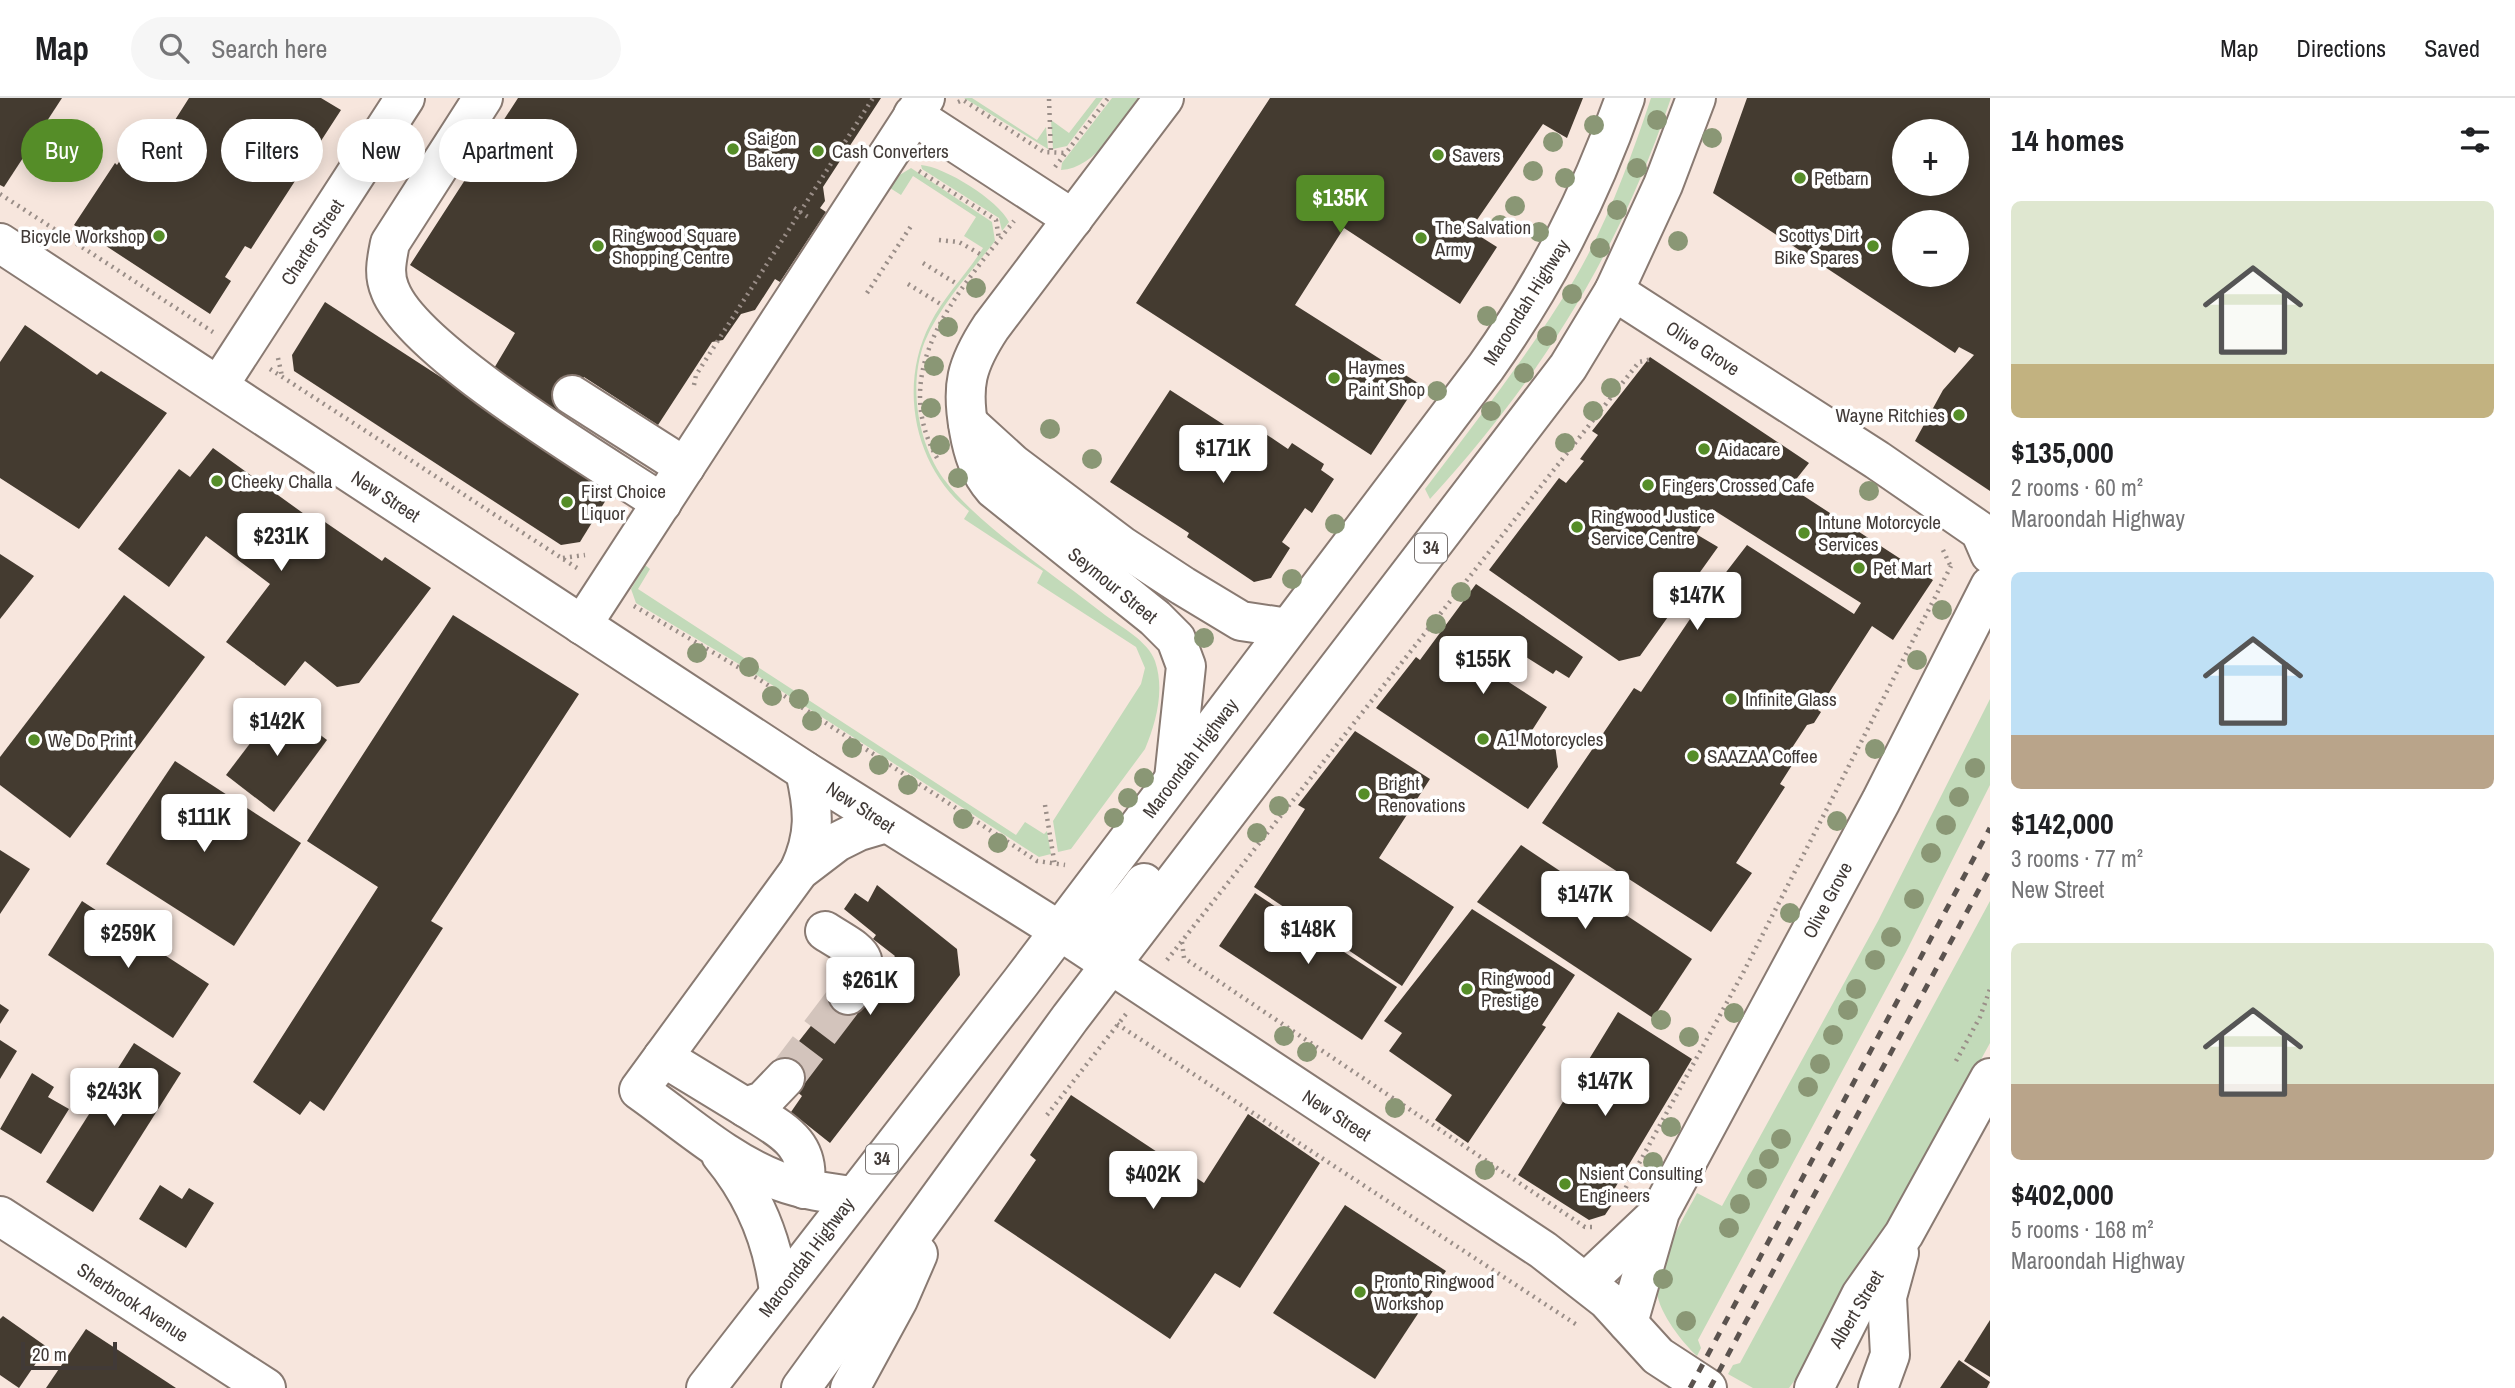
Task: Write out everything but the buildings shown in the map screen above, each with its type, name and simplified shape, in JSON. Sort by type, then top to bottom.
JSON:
[{"type":"main road","name":"Charter Street","points":[[219,385],[259,352],[405,98]]},
{"type":"main road","points":[[483,98],[390,243],[385,268],[390,291],[405,315],[464,369],[662,503]]},
{"type":"main road","name":"Seymour Street","points":[[1164,98],[977,348],[964,390],[976,460],[983,476],[994,489],[1155,618],[1177,639],[1186,666],[1174,779]]},
{"type":"main road","name":"Maroondah Highway","points":[[706,1388],[1060,931],[1516,324],[1576,222],[1625,98]]},
{"type":"main road","name":"34","points":[[801,1388],[1111,965],[1568,367],[1614,291],[1663,185],[1696,98]]},
{"type":"main road","points":[[582,625],[919,107],[1073,219]]},
{"type":"main road","name":"New Street","points":[[0,243],[805,771],[1060,931],[1543,1250],[1586,1282],[1658,1356],[1707,1388]]},
{"type":"main road","name":"Olive Grove","points":[[1614,291],[1877,460],[1980,531],[1990,554]]},
{"type":"main road","points":[[572,395],[685,467]]},
{"type":"main road","name":"Seymour Street","points":[[968,423],[1013,464],[1122,546],[1183,586],[1241,621],[1288,628]]},
{"type":"main road","points":[[1060,931],[1075,935],[1099,931],[1126,908],[1437,504],[1526,424]]},
{"type":"main road","name":"Olive Grove","points":[[1628,1323],[1660,1212],[1881,801],[1990,586]]},
{"type":"main road","points":[[805,771],[811,799],[812,839],[799,872],[639,1090],[710,1141],[777,1180],[804,1189],[853,1196]]},
{"type":"main road","points":[[799,872],[837,842],[859,831],[886,823]]},
{"type":"main road","points":[[825,931],[858,953],[864,962],[864,970],[848,995]]},
{"type":"main road","points":[[671,1046],[766,1090],[785,1078],[763,1101],[745,1107]]},
{"type":"main road","points":[[671,1046],[745,1107],[791,1139],[806,1160],[804,1189]]},
{"type":"main road","name":"Albert Street","points":[[1814,1388],[1861,1295],[1905,1234],[1990,1078]]},
{"type":"main road","points":[[710,1141],[747,1191],[761,1219],[772,1249],[779,1292]]},
{"type":"main road","points":[[850,1388],[898,1300],[943,1194]]},
{"type":"main road","name":"Olive Grove","points":[[1586,1282],[1660,1212]]},
{"type":"main road","name":"Sherbrook Avenue","points":[[0,1216],[266,1388]]},
{"type":"main road","name":"Albert Street","points":[[1878,1388],[1890,1355],[1887,1297],[1905,1234]]},
{"type":"path","points":[[1049,99],[1051,153]]},
{"type":"path","points":[[963,100],[1044,152],[1066,153]]},
{"type":"path","points":[[0,194],[259,352],[283,378],[607,588],[760,680],[1037,861],[1063,866],[1074,858]]},
{"type":"path","points":[[867,293],[913,223]]},
{"type":"path","points":[[939,240],[959,242],[980,254]]},
{"type":"path","points":[[923,263],[957,284]]},
{"type":"path","points":[[908,284],[942,305]]},
{"type":"path","points":[[259,352],[283,378]]},
{"type":"path","points":[[1596,1226],[1586,1227],[1184,958],[1180,944],[1639,362],[1657,357]]},
{"type":"path","points":[[1616,1205],[1725,1006],[1950,570],[1940,543]]},
{"type":"path","points":[[1045,805],[1055,866]]},
{"type":"path","points":[[1046,1116],[1117,1024],[1572,1322]]},
{"type":"green space","points":[[964,98],[972,98],[1037,140],[1046,127],[1048,149]]},
{"type":"green space","points":[[1096,98],[1103,98],[1067,146],[1053,149],[1051,120],[1069,133]]},
{"type":"green space","points":[[1112,98],[1138,98],[1096,153],[1085,162],[1061,170],[1062,163]]},
{"type":"green space","points":[[1651,98],[1671,98],[1627,209],[1601,262],[1541,360],[1507,407],[1430,499],[1425,489],[1521,360],[1574,280],[1617,191]]},
{"type":"green space","points":[[921,165],[943,172],[970,186],[994,204],[1009,222],[1002,231],[999,218],[922,169]]},
{"type":"green space","points":[[911,168],[992,222],[995,241],[939,315],[920,357],[916,393],[918,411],[921,429],[934,463],[943,478],[976,514],[1042,568],[1140,641],[1151,654],[1158,672],[1158,706],[1145,749],[1071,849],[1058,852],[1053,821],[1141,684],[1145,668],[1136,647],[1037,583],[1043,571],[964,519],[969,511],[950,493],[935,472],[924,449],[914,399],[920,348],[936,314],[983,248],[964,236],[976,217],[913,176],[901,195],[890,188],[898,176]]},
{"type":"green space","points":[[645,565],[650,569],[638,589],[1016,835],[1025,822],[1044,834],[1047,831],[1051,854],[1039,857],[749,670],[636,603],[631,589]]},
{"type":"green space","points":[[1990,699],[1990,785],[1906,952],[1698,1340],[1701,1348],[1697,1356],[1672,1327],[1662,1310],[1657,1293],[1660,1270],[1671,1242],[1697,1193],[1722,1206],[1878,921]]},
{"type":"green space","points":[[1990,901],[1990,1043],[1870,1262],[1818,1348],[1789,1388],[1753,1388],[1728,1374],[1733,1365],[1740,1363]]},
{"type":"tunnel","points":[[785,1078],[848,995]]},
{"type":"railway","points":[[1690,1388],[1990,828]]},
{"type":"railway","points":[[1710,1388],[1990,869]]},
{"type":"place","name":"Saigon Bakery","points":[[733,149]]},
{"type":"place","name":"Cash Converters","points":[[818,151]]},
{"type":"place","name":"Savers","points":[[1438,155]]},
{"type":"place","name":"Petbarn","points":[[1800,178]]},
{"type":"place","name":"Bicycle Workshop","points":[[159,236]]},
{"type":"place","name":"The Salvation Army","points":[[1421,238]]},
{"type":"place","name":"Ringwood Square Shopping Centre","points":[[598,246]]},
{"type":"place","name":"Scottys Dirt Bike Spares","points":[[1873,246]]},
{"type":"place","name":"Haymes Paint Shop","points":[[1334,378]]},
{"type":"place","name":"Wayne Ritchies","points":[[1959,415]]},
{"type":"place","name":"Aidacare","points":[[1704,449]]},
{"type":"place","name":"Cheeky Challa","points":[[217,481]]},
{"type":"place","name":"Fingers Crossed Cafe","points":[[1648,485]]},
{"type":"place","name":"First Choice Liquor","points":[[567,502]]},
{"type":"place","name":"Ringwood Justice Service Centre","points":[[1577,527]]},
{"type":"place","name":"Intune Motorcycle Services","points":[[1804,533]]},
{"type":"place","name":"Pet Mart","points":[[1859,568]]},
{"type":"place","name":"Infinite Glass","points":[[1731,699]]},
{"type":"place","name":"A1 Motorcycles","points":[[1483,739]]},
{"type":"place","name":"We Do Print","points":[[34,740]]},
{"type":"place","name":"SAAZAA Coffee","points":[[1693,756]]},
{"type":"place","name":"Bright Renovations","points":[[1364,794]]},
{"type":"place","name":"Ringwood Prestige","points":[[1467,989]]},
{"type":"place","name":"Nsient Consulting Engineers","points":[[1565,1184]]},
{"type":"place","name":"Pronto Ringwood Workshop","points":[[1360,1292]]}]
